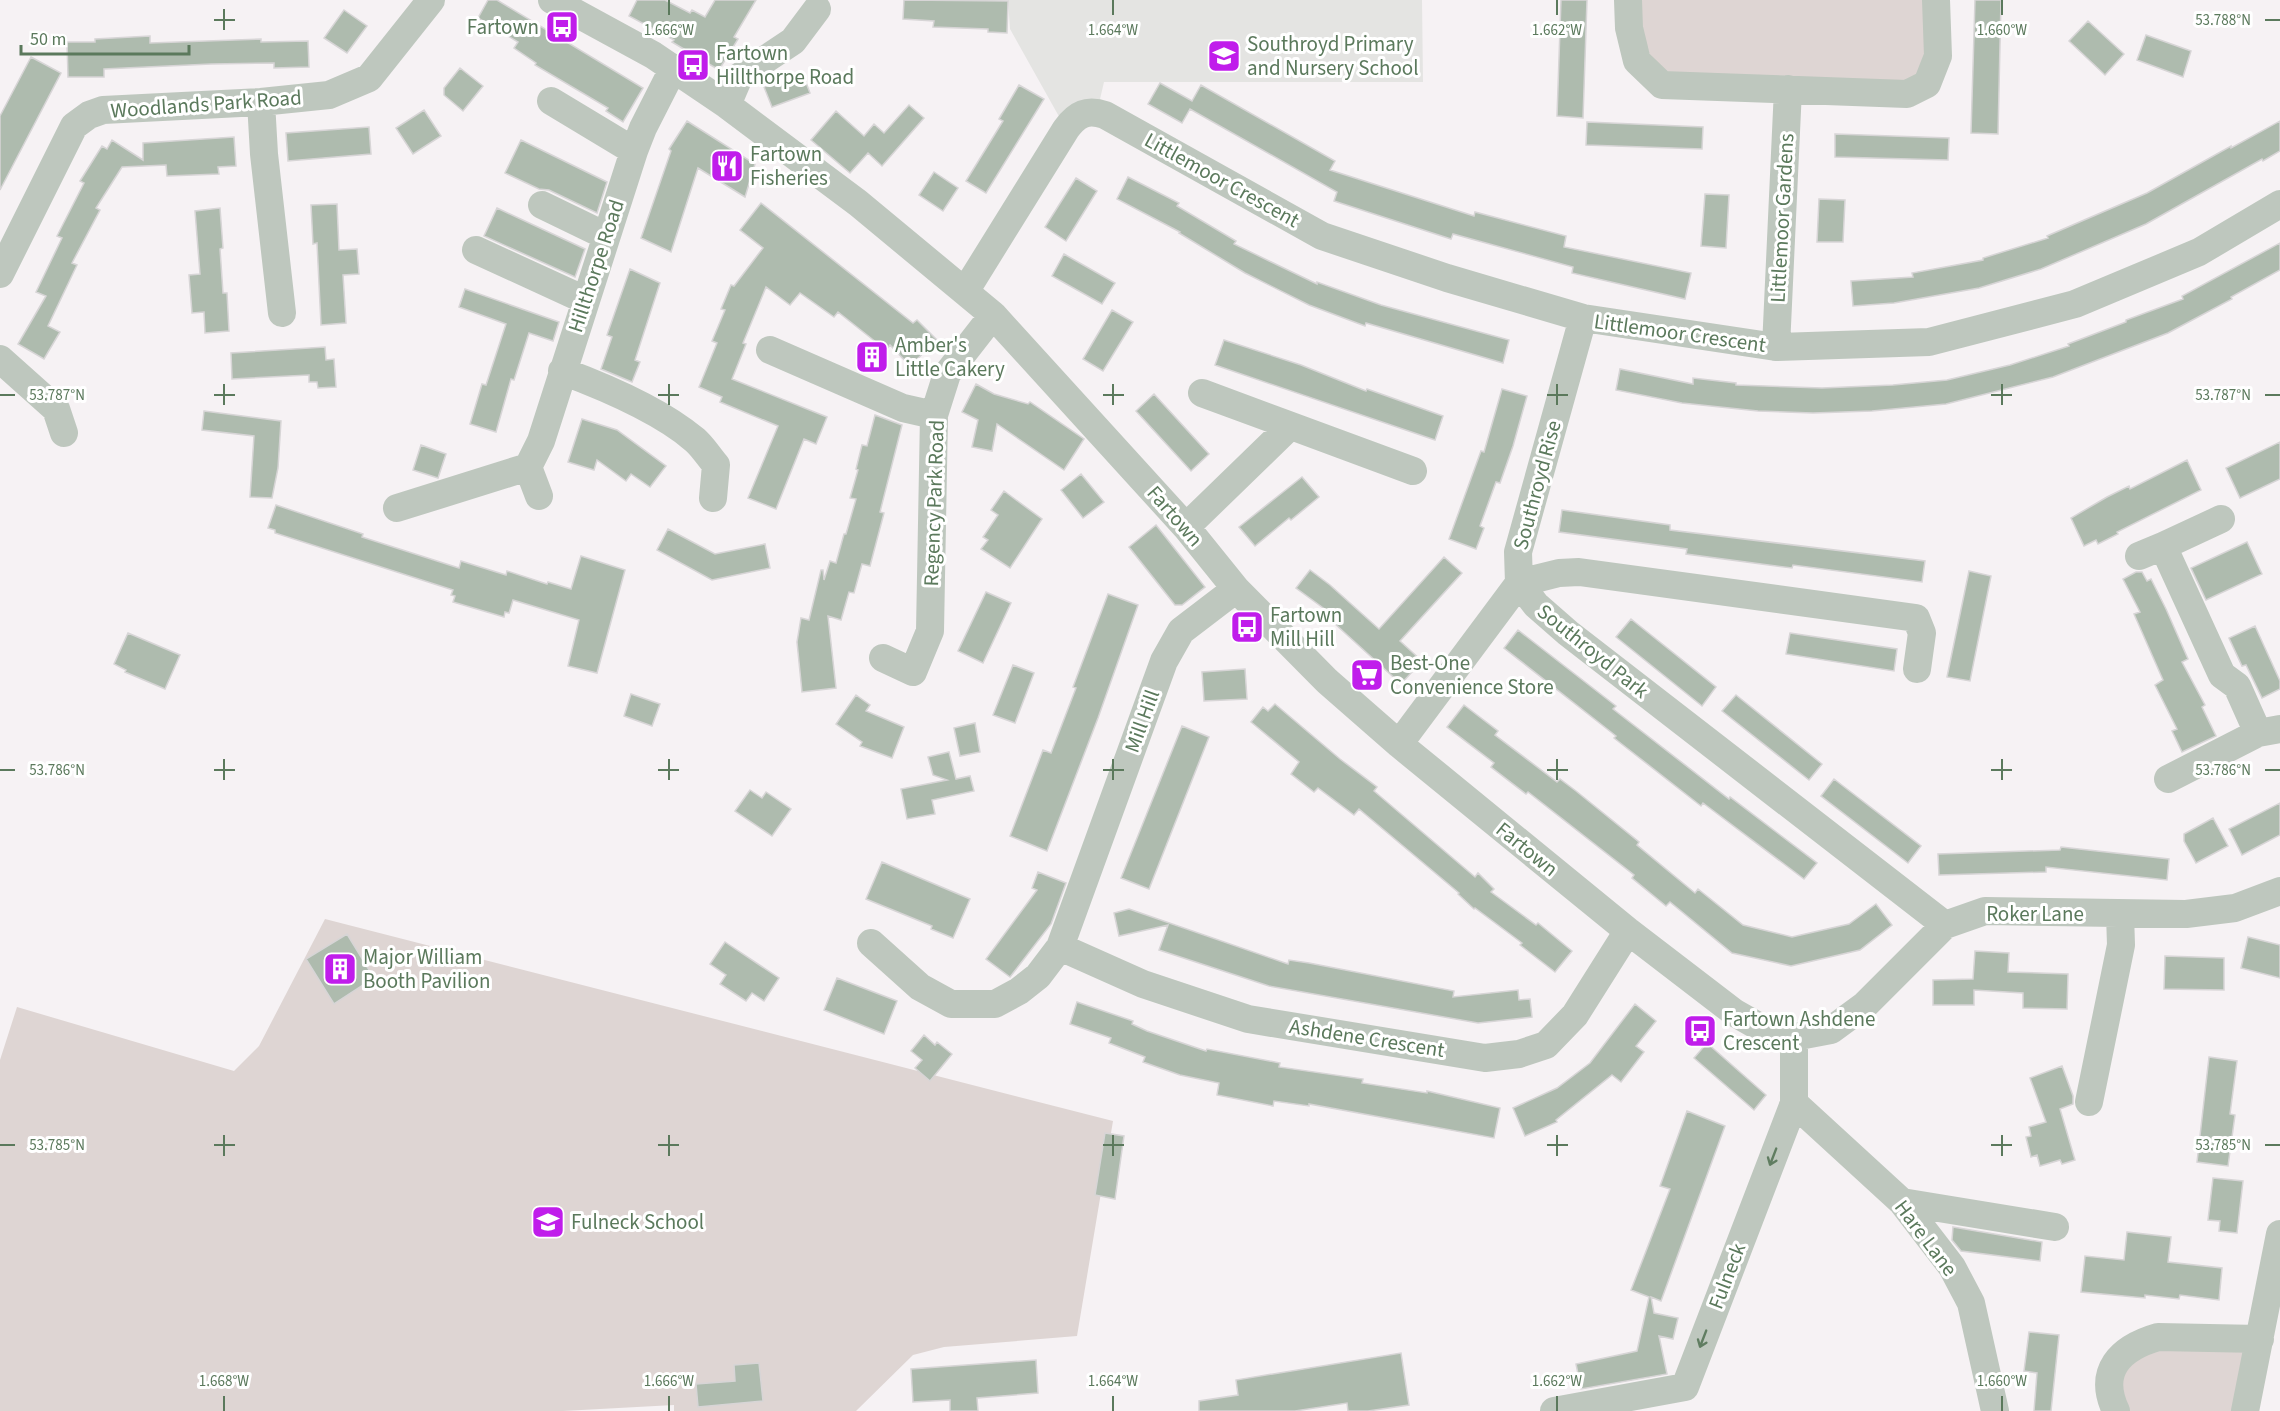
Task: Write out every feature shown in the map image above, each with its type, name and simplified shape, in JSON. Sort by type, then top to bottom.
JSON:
[{"type":"street","name":"Woodlands Park Road","points":[[0,274],[74,126],[89,114],[103,110],[261,102],[329,95],[369,78],[431,0]]},
{"type":"street","name":"Fartown","points":[[552,0],[653,55],[727,105],[858,203],[966,290],[993,315],[1186,527],[1236,589],[1327,681],[1399,744],[1628,931],[1735,1013],[1765,1029],[1794,1037]]},
{"type":"street","points":[[1628,0],[1629,28],[1637,61],[1662,84],[1908,93],[1928,84],[1938,56],[1936,0]]},
{"type":"street","points":[[727,105],[739,77],[793,41],[817,9]]},
{"type":"street","name":"Hillthorpe Road","points":[[528,467],[541,441],[642,128],[673,69]]},
{"type":"street","name":"Littlemoor Gardens","points":[[1776,347],[1788,89]]},
{"type":"street","points":[[551,101],[634,151]]},
{"type":"street","points":[[261,102],[264,154],[282,313]]},
{"type":"street","name":"Littlemoor Crescent","points":[[966,290],[1073,119],[1082,113],[1097,112],[1105,114],[1322,236],[1447,278],[1583,318],[1776,347],[1929,342],[2075,304],[2199,252],[2280,204]]},
{"type":"street","points":[[542,205],[606,236]]},
{"type":"street","points":[[476,250],[585,300]]},
{"type":"street","name":"Regency Park Road","points":[[883,658],[913,672],[930,631],[934,415],[947,375],[993,315]]},
{"type":"street","name":"Southroyd Rise","points":[[1519,584],[1518,552],[1583,318]]},
{"type":"street","points":[[770,351],[903,408],[934,415]]},
{"type":"street","points":[[0,359],[56,409],[64,433]]},
{"type":"street","points":[[562,371],[648,409],[695,440],[716,465],[713,498]]},
{"type":"street","points":[[1202,393],[1413,471]]},
{"type":"street","points":[[1186,527],[1290,426]]},
{"type":"street","points":[[397,508],[528,467],[539,496]]},
{"type":"street","points":[[2168,779],[2269,731],[2237,686],[2222,675],[2151,551],[2220,519]]},
{"type":"street","name":"Southroyd Park","points":[[1917,669],[1922,633],[1916,618],[1579,572],[1559,573],[1519,584],[1536,605],[1568,633],[1946,925]]},
{"type":"street","points":[[1399,744],[1519,584]]},
{"type":"street","name":"Mill Hill","points":[[871,943],[900,956],[920,987],[951,1004],[995,1004],[1019,991],[1038,976],[1059,947],[1164,661],[1181,631],[1236,589]]},
{"type":"street","name":"Roker Lane","points":[[1794,1037],[1831,1029],[1865,1005],[1946,925],[1985,911],[2186,914],[2235,908],[2280,891]]},
{"type":"street","points":[[2089,1102],[2121,945],[2120,914]]},
{"type":"street","name":"Ashdene Crescent","points":[[1059,947],[1143,984],[1248,1019],[1485,1058],[1519,1054],[1546,1044],[1575,1014],[1628,931]]},
{"type":"street","name":"Fulneck","points":[[1554,1411],[1685,1387],[1794,1103],[1794,1037]]},
{"type":"street","name":"Hare Lane","points":[[1794,1103],[1902,1202],[1952,1267],[1971,1303],[1995,1411]]},
{"type":"street","points":[[1902,1202],[2055,1227]]},
{"type":"street","points":[[2245,1411],[2280,1234]]},
{"type":"street","points":[[2116,1411],[2110,1395],[2110,1379],[2114,1364],[2126,1350],[2141,1342],[2158,1337],[2260,1339]]},
{"type":"shaded area","name":"Southroyd Primary and Nursery School","points":[[1008,0],[1422,0],[1423,82],[1104,82],[1097,112],[1066,129],[1010,29]]},
{"type":"shaded area","points":[[1628,0],[1935,0],[1927,84],[1662,85]]},
{"type":"shaded area","name":"Fulneck School","points":[[325,919],[1113,1121],[1077,1336],[944,1347],[913,1355],[856,1411],[674,1411],[674,1405],[563,1411],[0,1411],[0,1060],[17,1007],[234,1071],[259,1046]]},
{"type":"shaded area","points":[[2260,1339],[2245,1411],[2116,1411],[2126,1350]]},
{"type":"building","points":[[488,0],[497,0],[643,88],[623,122],[606,111],[608,108],[535,65],[536,63],[514,48],[518,42],[478,18]]},
{"type":"building","points":[[637,0],[665,0],[690,13],[692,10],[705,17],[715,0],[756,0],[734,37],[738,39],[719,70],[672,42],[674,40],[629,16]]},
{"type":"building","points":[[904,0],[1008,1],[1007,33],[988,32],[988,29],[933,27],[934,21],[903,19]]},
{"type":"building","points":[[1561,0],[1587,0],[1583,118],[1557,116]]},
{"type":"building","points":[[1975,0],[2001,0],[1998,134],[1971,133]]},
{"type":"building","points":[[344,10],[367,26],[347,53],[324,38]]},
{"type":"building","points":[[2088,21],[2124,54],[2105,75],[2069,41]]},
{"type":"building","points":[[2146,35],[2191,51],[2183,77],[2137,60]]},
{"type":"building","points":[[150,36],[150,43],[261,39],[261,42],[308,41],[309,67],[274,68],[274,63],[211,64],[104,69],[104,77],[68,77],[67,42],[95,42],[95,39]]},
{"type":"building","points":[[31,57],[61,73],[0,190],[0,116]]},
{"type":"building","points":[[460,68],[483,86],[463,111],[444,95],[444,88]]},
{"type":"building","points":[[802,72],[810,93],[772,107],[764,87]]},
{"type":"building","points":[[1160,83],[1192,101],[1201,85],[1335,161],[1330,170],[1474,216],[1475,212],[1566,236],[1564,247],[1691,273],[1685,299],[1572,273],[1573,267],[1453,234],[1451,239],[1334,201],[1337,192],[1190,109],[1182,123],[1148,104]]},
{"type":"building","points":[[1019,85],[1044,99],[986,193],[966,181],[1003,121],[999,119]]},
{"type":"building","points":[[909,105],[924,118],[882,166],[868,153],[850,173],[811,140],[836,111],[864,136],[874,124],[884,133]]},
{"type":"building","points":[[424,110],[441,136],[413,154],[396,128]]},
{"type":"building","points":[[687,121],[755,164],[745,197],[698,168],[671,252],[641,238],[671,151],[669,149]]},
{"type":"building","points":[[2280,121],[2280,151],[2146,224],[2041,269],[1979,288],[1894,303],[1853,306],[1851,281],[1913,277],[1912,273],[1983,260],[1983,258],[2048,238],[2047,236],[2147,193]]},
{"type":"building","points":[[1587,122],[1703,127],[1702,149],[1586,145]]},
{"type":"building","points":[[369,127],[371,154],[288,161],[286,133]]},
{"type":"building","points":[[1835,134],[1949,138],[1948,160],[1835,157]]},
{"type":"building","points":[[234,137],[236,166],[218,167],[219,174],[167,176],[166,165],[122,167],[96,208],[100,210],[72,263],[77,265],[48,326],[60,332],[44,359],[18,344],[46,296],[36,292],[62,238],[57,236],[84,183],[80,181],[102,146],[107,149],[112,140],[143,160],[143,143]]},
{"type":"building","points":[[521,140],[607,182],[597,213],[549,190],[539,189],[505,173]]},
{"type":"building","points":[[934,172],[958,188],[943,211],[919,195]]},
{"type":"building","points":[[1128,177],[1179,203],[1177,206],[1236,241],[1234,244],[1317,284],[1317,282],[1381,305],[1509,340],[1503,363],[1366,323],[1365,326],[1309,305],[1245,273],[1180,232],[1117,199]]},
{"type":"building","points":[[1076,178],[1097,191],[1066,241],[1045,227]]},
{"type":"building","points":[[1705,194],[1729,195],[1726,248],[1701,246]]},
{"type":"building","points":[[1819,199],[1845,200],[1843,242],[1817,242]]},
{"type":"building","points":[[761,203],[913,323],[917,320],[937,340],[910,366],[890,345],[886,350],[838,312],[834,317],[800,293],[790,305],[766,287],[743,343],[746,344],[732,379],[827,417],[816,444],[804,439],[776,509],[748,498],[778,426],[720,402],[722,397],[699,387],[717,343],[712,341],[725,310],[721,309],[731,285],[734,286],[763,248],[740,230]]},
{"type":"building","points":[[337,204],[339,250],[357,249],[359,274],[343,275],[346,323],[321,325],[317,243],[313,244],[311,205]]},
{"type":"building","points":[[220,208],[223,293],[227,293],[229,331],[205,333],[204,312],[192,313],[189,275],[200,274],[195,211]]},
{"type":"building","points":[[497,208],[585,249],[575,277],[484,236]]},
{"type":"building","points":[[2280,243],[2280,270],[2168,333],[2053,377],[1946,404],[1872,411],[1813,413],[1758,411],[1682,403],[1616,390],[1620,369],[1693,384],[1693,378],[1736,383],[1736,385],[1822,388],[1947,380],[2010,365],[2069,346],[2068,344],[2126,322],[2126,320],[2183,299],[2182,296]]},
{"type":"building","points":[[1064,254],[1115,283],[1102,304],[1052,276]]},
{"type":"building","points":[[630,269],[660,283],[635,360],[640,362],[632,382],[601,369],[612,337],[607,335]]},
{"type":"building","points":[[465,289],[559,322],[553,341],[529,333],[514,380],[511,379],[496,432],[470,424],[482,384],[486,385],[506,324],[459,307]]},
{"type":"building","points":[[1112,310],[1133,322],[1103,371],[1083,359]]},
{"type":"building","points":[[1224,340],[1443,416],[1435,440],[1215,365]]},
{"type":"building","points":[[325,347],[326,360],[334,359],[336,387],[318,388],[317,382],[309,382],[309,375],[232,379],[231,353]]},
{"type":"building","points":[[976,384],[994,394],[1028,404],[1030,402],[1084,439],[1064,470],[997,424],[992,451],[972,447],[978,420],[962,412]]},
{"type":"building","points":[[1502,389],[1527,396],[1500,483],[1496,482],[1480,526],[1484,528],[1476,549],[1449,539],[1481,451],[1484,452]]},
{"type":"building","points":[[1154,394],[1209,454],[1191,471],[1136,411]]},
{"type":"building","points":[[204,411],[281,421],[278,468],[272,498],[250,497],[254,436],[202,430]]},
{"type":"building","points":[[875,415],[902,425],[880,512],[884,513],[870,566],[862,564],[854,593],[849,592],[841,620],[828,616],[836,688],[802,692],[797,642],[801,618],[809,620],[821,570],[823,570],[824,580],[830,561],[836,563],[856,499],[850,498],[862,445],[867,446]]},
{"type":"building","points":[[582,419],[617,430],[666,466],[650,487],[631,474],[626,481],[597,460],[594,470],[568,462]]},
{"type":"building","points":[[2280,442],[2280,479],[2240,498],[2226,468]]},
{"type":"building","points":[[421,445],[446,454],[438,478],[413,470]]},
{"type":"building","points":[[2187,460],[2201,490],[2117,532],[2118,534],[2098,544],[2096,540],[2084,546],[2071,518],[2129,486],[2130,489]]},
{"type":"building","points":[[1081,474],[1104,502],[1083,518],[1061,490]]},
{"type":"building","points":[[1302,477],[1319,497],[1255,546],[1239,527]]},
{"type":"building","points":[[1004,491],[1042,519],[1010,568],[981,549],[988,540],[983,537],[998,515],[991,510]]},
{"type":"building","points":[[276,505],[363,534],[362,537],[459,568],[461,561],[506,575],[507,571],[571,589],[581,556],[625,570],[597,673],[568,666],[579,620],[513,600],[509,613],[505,612],[504,617],[453,602],[455,596],[451,595],[453,590],[275,533],[275,530],[268,528]]},
{"type":"building","points":[[1562,510],[1670,525],[1670,530],[1925,561],[1922,582],[1686,554],[1687,549],[1559,532]]},
{"type":"building","points":[[1156,525],[1205,587],[1182,605],[1175,605],[1129,547]]},
{"type":"building","points":[[668,529],[715,554],[765,544],[770,568],[712,580],[657,550]]},
{"type":"building","points":[[2247,542],[2262,574],[2206,600],[2191,568]]},
{"type":"building","points":[[1444,557],[1462,573],[1400,641],[1422,661],[1401,684],[1323,613],[1326,610],[1296,588],[1310,570],[1379,629]]},
{"type":"building","points":[[1969,571],[1991,576],[1970,681],[1947,677]]},
{"type":"building","points":[[2136,572],[2142,572],[2147,581],[2151,579],[2166,609],[2188,659],[2182,662],[2205,705],[2202,707],[2216,736],[2182,752],[2172,731],[2177,729],[2155,685],[2163,680],[2134,614],[2140,612],[2123,579]]},
{"type":"building","points":[[986,592],[1011,603],[983,663],[958,651]]},
{"type":"building","points":[[1108,594],[1138,605],[1047,851],[1010,836],[1043,750],[1051,753]]},
{"type":"building","points":[[1631,619],[1716,687],[1702,706],[1616,637]]},
{"type":"building","points":[[2255,626],[2280,681],[2280,689],[2262,698],[2246,665],[2242,666],[2229,638]]},
{"type":"building","points":[[1518,630],[1616,706],[1613,709],[1729,799],[1730,797],[1817,863],[1804,879],[1703,803],[1701,806],[1504,648]]},
{"type":"building","points":[[128,633],[180,655],[165,689],[125,672],[126,670],[114,664]]},
{"type":"building","points":[[1790,633],[1897,649],[1894,671],[1786,654]]},
{"type":"building","points":[[1013,665],[1034,673],[1015,723],[993,715]]},
{"type":"building","points":[[1245,669],[1247,699],[1204,701],[1202,672]]},
{"type":"building","points":[[631,694],[660,704],[652,726],[624,716]]},
{"type":"building","points":[[856,695],[870,705],[866,711],[904,727],[892,758],[860,746],[862,742],[836,724]]},
{"type":"building","points":[[1736,695],[1822,764],[1809,780],[1722,711]]},
{"type":"building","points":[[1275,704],[1377,787],[1374,791],[1475,877],[1478,873],[1494,889],[1491,892],[1536,925],[1538,923],[1572,951],[1555,972],[1520,945],[1522,943],[1474,909],[1459,893],[1359,809],[1354,815],[1318,788],[1314,792],[1291,774],[1299,762],[1251,722],[1263,707],[1268,711]]},
{"type":"building","points":[[1464,705],[1498,731],[1495,735],[1557,782],[1560,779],[1639,842],[1637,845],[1695,893],[1698,889],[1743,925],[1792,937],[1849,924],[1876,904],[1892,925],[1860,950],[1791,966],[1732,953],[1670,902],[1666,906],[1632,878],[1634,875],[1528,792],[1526,794],[1491,767],[1494,763],[1447,727]]},
{"type":"building","points":[[975,723],[980,752],[960,756],[954,728]]},
{"type":"building","points":[[1182,726],[1209,737],[1149,889],[1121,878]]},
{"type":"building","points":[[949,752],[956,779],[970,776],[974,791],[932,800],[935,814],[907,819],[901,789],[947,780],[933,775],[928,757]]},
{"type":"building","points":[[1834,779],[1921,846],[1908,863],[1821,796]]},
{"type":"building","points":[[750,790],[762,798],[766,792],[791,809],[772,836],[735,811]]},
{"type":"building","points":[[2280,803],[2280,835],[2242,855],[2229,829]]},
{"type":"building","points":[[2213,818],[2228,846],[2196,863],[2184,841],[2184,834]]},
{"type":"building","points":[[2061,847],[2169,859],[2167,880],[2046,867],[2046,872],[1939,875],[1938,854],[2060,850]]},
{"type":"building","points":[[882,862],[970,899],[953,938],[931,929],[932,926],[866,899]]},
{"type":"building","points":[[1038,872],[1066,883],[1051,924],[1010,977],[986,959],[1037,890],[1032,888]]},
{"type":"building","points":[[1129,909],[1288,964],[1289,960],[1309,963],[1454,991],[1453,997],[1518,990],[1519,1000],[1530,999],[1532,1017],[1478,1023],[1269,986],[1159,950],[1168,925],[1119,936],[1114,913]]},
{"type":"building","name":"Major William Booth Pavilion","points":[[347,934],[374,978],[334,1004],[306,959]]},
{"type":"building","points":[[2248,937],[2280,945],[2280,978],[2241,968]]},
{"type":"building","points":[[725,942],[779,978],[764,1001],[752,993],[746,1001],[720,984],[726,975],[710,964]]},
{"type":"building","points":[[1975,951],[2009,953],[2008,972],[2068,974],[2067,1009],[2023,1008],[2023,993],[1974,990],[1974,1005],[1933,1005],[1933,980],[1973,979]]},
{"type":"building","points":[[2165,956],[2224,958],[2224,990],[2164,989]]},
{"type":"building","points":[[837,978],[897,1001],[884,1034],[824,1010]]},
{"type":"building","points":[[1077,1002],[1133,1021],[1132,1024],[1147,1031],[1206,1051],[1207,1049],[1280,1063],[1279,1067],[1363,1079],[1362,1083],[1427,1093],[1427,1091],[1500,1108],[1494,1138],[1309,1104],[1309,1106],[1274,1101],[1273,1106],[1217,1095],[1219,1083],[1180,1075],[1143,1062],[1145,1057],[1109,1043],[1111,1038],[1070,1024]]},
{"type":"building","points":[[1635,1004],[1656,1021],[1636,1046],[1644,1052],[1621,1082],[1612,1075],[1556,1120],[1557,1122],[1525,1136],[1513,1108],[1557,1088],[1590,1063]]},
{"type":"building","points":[[924,1035],[935,1045],[937,1042],[952,1054],[930,1081],[915,1068],[922,1060],[911,1051]]},
{"type":"building","points":[[1707,1043],[1766,1095],[1754,1110],[1694,1058]]},
{"type":"building","points":[[2209,1057],[2237,1061],[2230,1114],[2235,1115],[2228,1166],[2197,1162]]},
{"type":"building","points":[[2062,1066],[2073,1096],[2073,1104],[2060,1109],[2075,1160],[2062,1164],[2060,1160],[2040,1166],[2037,1155],[2031,1157],[2026,1137],[2031,1136],[2029,1127],[2046,1122],[2030,1078]]},
{"type":"building","points":[[1687,1111],[1725,1126],[1661,1301],[1651,1297],[1654,1313],[1678,1318],[1673,1339],[1659,1336],[1667,1374],[1581,1389],[1576,1364],[1637,1351],[1649,1297],[1631,1290],[1670,1189],[1660,1186]]},
{"type":"building","points":[[1105,1133],[1124,1136],[1115,1199],[1095,1195]]},
{"type":"building","points":[[2213,1178],[2243,1181],[2237,1233],[2219,1231],[2220,1221],[2208,1220]]},
{"type":"building","points":[[1953,1227],[2042,1242],[2040,1261],[1961,1251],[1952,1240]]},
{"type":"building","points":[[2127,1232],[2171,1237],[2168,1262],[2222,1268],[2219,1300],[2180,1295],[2179,1299],[2145,1295],[2145,1298],[2081,1292],[2085,1256],[2124,1260]]},
{"type":"building","points":[[2029,1332],[2059,1335],[2051,1411],[2034,1411],[2037,1373],[2024,1371]]},
{"type":"building","points":[[1401,1353],[1409,1405],[1368,1411],[1348,1411],[1347,1403],[1295,1411],[1199,1411],[1199,1401],[1238,1395],[1236,1380]]},
{"type":"building","points":[[1036,1360],[1038,1393],[977,1398],[978,1411],[950,1411],[950,1400],[913,1402],[911,1369]]},
{"type":"building","points":[[759,1363],[763,1401],[698,1407],[696,1384],[735,1381],[734,1365]]},
{"type":"place","name":"Fartown","points":[[562,27]]},
{"type":"place","name":"Southroyd Primary and Nursery School","points":[[1224,56]]},
{"type":"place","name":"Fartown Hillthorpe Road","points":[[693,65]]},
{"type":"place","name":"Fartown Fisheries","points":[[727,166]]},
{"type":"place","name":"Amber's Little Cakery","points":[[872,357]]},
{"type":"place","name":"Fartown Mill Hill","points":[[1247,627]]},
{"type":"place","name":"Best-One Convenience Store","points":[[1367,675]]},
{"type":"place","name":"Major William Booth Pavilion","points":[[340,969]]},
{"type":"place","name":"Fartown Ashdene Crescent","points":[[1700,1031]]},
{"type":"place","name":"Fulneck School","points":[[548,1222]]}]
